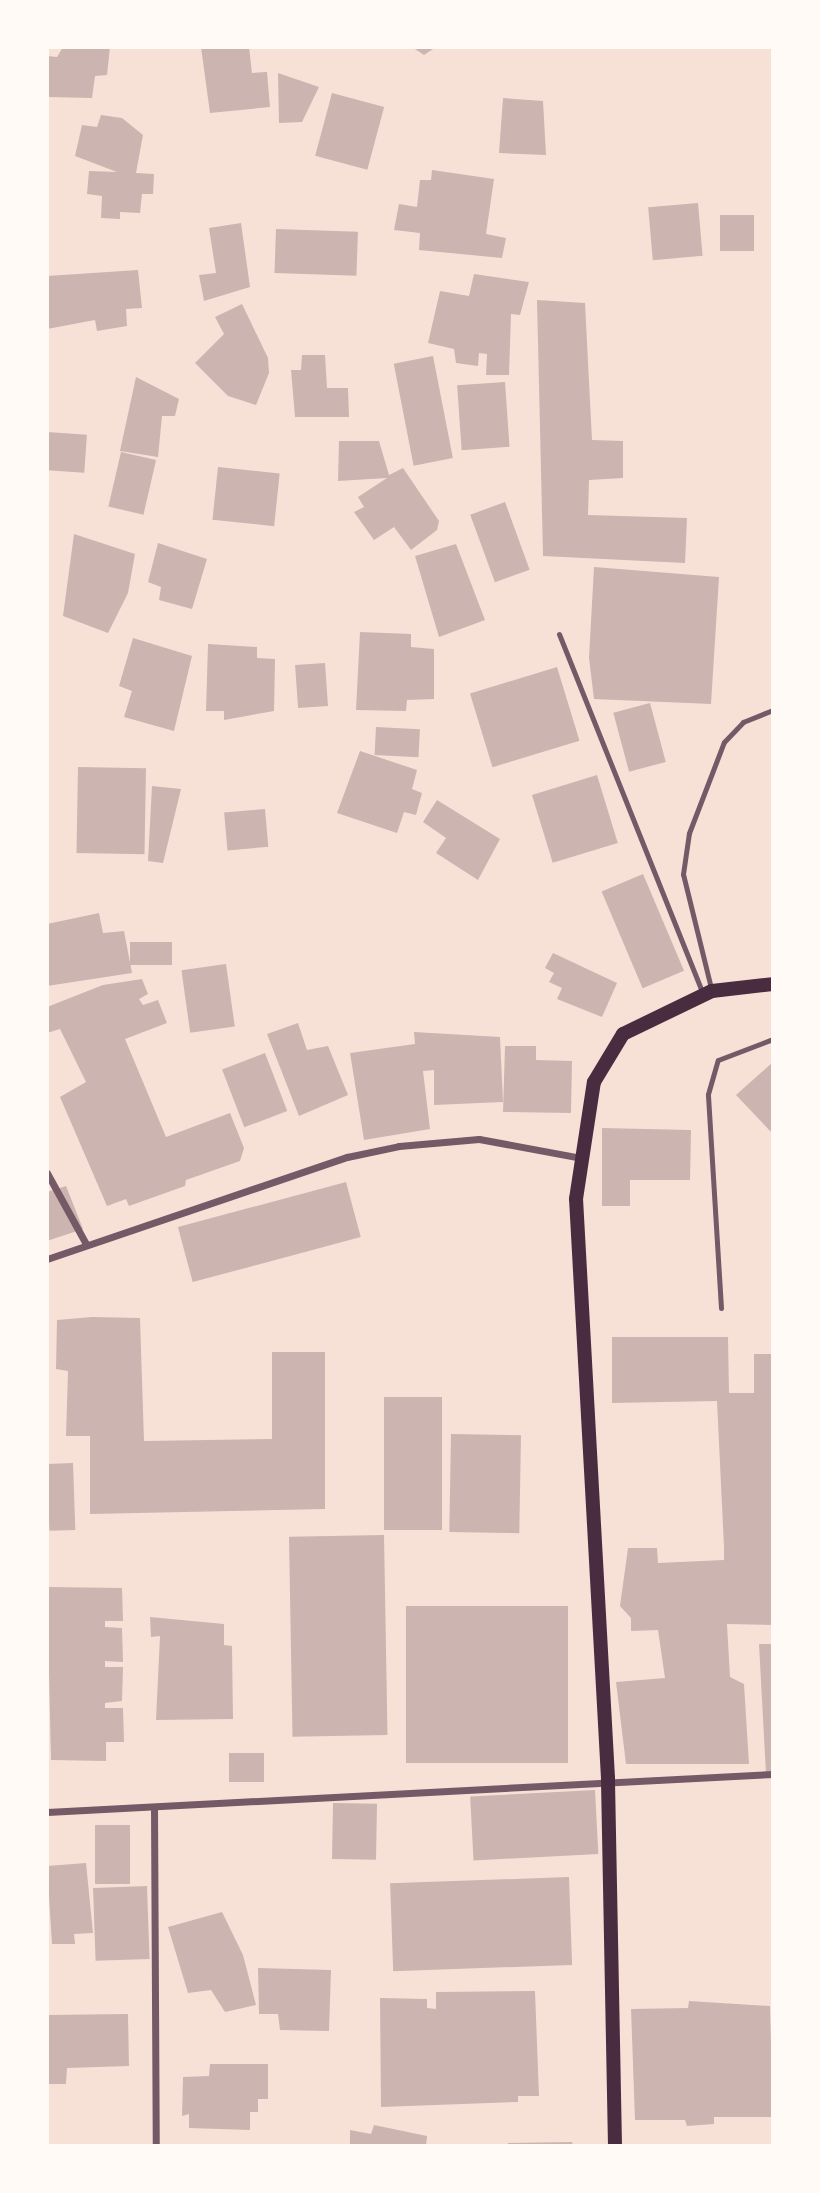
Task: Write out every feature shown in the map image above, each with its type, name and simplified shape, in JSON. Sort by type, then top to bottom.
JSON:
[{"type":"main road","points":[[615,2146],[608,1778],[576,1199],[594,1082],[608,1054],[623,1034],[707,993],[773,984]]},
{"type":"street","points":[[47,1259],[347,1157],[399,1146],[479,1139],[582,1158]]},
{"type":"street","points":[[47,1173],[86,1244]]},
{"type":"street","points":[[47,1812],[608,1778],[773,1774]]},
{"type":"street","points":[[154,1807],[156,2146]]},
{"type":"lane","points":[[559,634],[707,993]]},
{"type":"lane","points":[[707,993],[683,874],[689,833],[724,742],[743,722],[773,710]]},
{"type":"lane","points":[[721,1308],[708,1094],[718,1060],[773,1040]]},
{"type":"building","points":[[63,47],[110,47],[107,75],[95,76],[92,98],[47,97],[47,56],[57,57]]},
{"type":"building","points":[[201,47],[249,47],[252,73],[267,72],[270,107],[210,113]]},
{"type":"building","points":[[412,47],[436,47],[424,55]]},
{"type":"building","points":[[278,73],[319,87],[302,122],[279,123]]},
{"type":"building","points":[[332,93],[384,107],[367,170],[315,156]]},
{"type":"building","points":[[503,98],[543,101],[546,155],[499,153]]},
{"type":"building","points":[[101,115],[122,118],[143,135],[136,173],[154,174],[153,194],[142,194],[140,213],[120,212],[120,219],[101,218],[102,196],[87,194],[89,171],[117,172],[75,156],[82,125],[97,127]]},
{"type":"building","points":[[432,170],[494,179],[486,234],[506,238],[502,258],[419,250],[420,233],[394,230],[399,204],[417,207],[420,180],[431,180]]},
{"type":"building","points":[[698,203],[703,256],[653,260],[648,207]]},
{"type":"building","points":[[720,215],[754,215],[754,251],[720,251]]},
{"type":"building","points":[[241,223],[250,287],[204,301],[199,275],[216,273],[209,228]]},
{"type":"building","points":[[276,229],[358,232],[356,276],[274,273]]},
{"type":"building","points":[[138,270],[142,308],[126,309],[127,326],[97,331],[95,320],[47,329],[47,276]]},
{"type":"building","points":[[474,274],[529,282],[520,315],[511,314],[509,375],[486,375],[487,354],[479,353],[478,366],[456,363],[454,349],[428,343],[440,291],[469,296]]},
{"type":"building","points":[[537,300],[585,303],[592,440],[623,441],[623,478],[589,480],[588,515],[687,518],[685,563],[543,556]]},
{"type":"building","points":[[242,304],[268,358],[269,373],[256,405],[228,396],[195,363],[224,334],[215,317]]},
{"type":"building","points":[[302,355],[325,355],[327,388],[348,388],[349,417],[295,417],[291,370],[301,370]]},
{"type":"building","points":[[433,356],[453,458],[414,466],[394,364]]},
{"type":"building","points":[[136,377],[179,399],[175,416],[162,416],[158,457],[120,451]]},
{"type":"building","points":[[505,382],[510,447],[462,450],[457,385]]},
{"type":"building","points":[[47,432],[87,435],[84,473],[47,470]]},
{"type":"building","points":[[339,441],[379,441],[389,475],[403,468],[439,521],[437,530],[411,550],[394,527],[374,540],[354,512],[364,507],[358,497],[387,478],[338,481]]},
{"type":"building","points":[[121,452],[156,460],[143,515],[108,507]]},
{"type":"building","points":[[218,467],[280,473],[274,526],[212,520]]},
{"type":"building","points":[[505,502],[530,570],[495,582],[470,515]]},
{"type":"building","points":[[74,534],[135,554],[128,593],[108,633],[63,616]]},
{"type":"building","points":[[158,543],[207,559],[192,609],[159,600],[161,587],[148,582]]},
{"type":"building","points":[[456,544],[485,620],[439,637],[415,556]]},
{"type":"building","points":[[594,567],[719,577],[711,704],[594,699],[589,658]]},
{"type":"building","points":[[360,632],[411,634],[411,647],[434,649],[434,699],[407,700],[406,711],[356,710]]},
{"type":"building","points":[[133,638],[192,656],[174,731],[124,717],[132,691],[119,686]]},
{"type":"building","points":[[208,644],[257,647],[257,658],[275,659],[274,711],[224,720],[224,711],[206,711]]},
{"type":"building","points":[[325,663],[328,706],[298,708],[295,665]]},
{"type":"building","points":[[557,667],[580,741],[492,767],[470,694]]},
{"type":"building","points":[[650,703],[666,762],[629,772],[613,713]]},
{"type":"building","points":[[376,727],[420,729],[418,757],[375,755]]},
{"type":"building","points":[[360,751],[417,770],[412,789],[422,793],[416,815],[404,812],[397,833],[337,813]]},
{"type":"building","points":[[78,767],[146,768],[144,854],[76,853]]},
{"type":"building","points":[[597,775],[618,843],[553,863],[532,795]]},
{"type":"building","points":[[152,786],[181,789],[163,863],[148,861]]},
{"type":"building","points":[[437,800],[500,839],[478,880],[436,853],[446,838],[423,822]]},
{"type":"building","points":[[265,809],[268,847],[227,850],[224,813]]},
{"type":"building","points":[[643,874],[684,971],[643,988],[602,892]]},
{"type":"building","points":[[99,913],[103,933],[124,931],[132,973],[47,986],[47,924]]},
{"type":"building","points":[[130,942],[172,942],[172,965],[130,965]]},
{"type":"building","points":[[553,953],[617,983],[602,1017],[557,999],[562,988],[549,982],[554,973],[545,968]]},
{"type":"building","points":[[226,964],[235,1026],[190,1033],[181,970]]},
{"type":"building","points":[[142,979],[148,994],[139,999],[143,1005],[158,1000],[167,1023],[125,1039],[166,1137],[230,1113],[244,1148],[240,1161],[186,1180],[185,1186],[129,1206],[126,1199],[107,1206],[60,1097],[86,1082],[60,1029],[47,1033],[47,1007],[103,985]]},
{"type":"building","points":[[298,1023],[307,1050],[328,1046],[348,1095],[299,1116],[267,1034]]},
{"type":"building","points":[[414,1032],[500,1037],[503,1102],[434,1105],[434,1070],[423,1071],[430,1129],[364,1140],[350,1053],[415,1044]]},
{"type":"building","points":[[505,1046],[536,1046],[536,1060],[572,1061],[571,1113],[503,1112]]},
{"type":"building","points":[[265,1053],[287,1111],[244,1127],[222,1069]]},
{"type":"building","points":[[773,1062],[773,1134],[736,1095]]},
{"type":"building","points":[[602,1128],[691,1130],[690,1180],[630,1180],[630,1206],[602,1206]]},
{"type":"building","points":[[346,1182],[361,1237],[193,1282],[178,1227]]},
{"type":"building","points":[[66,1186],[83,1229],[47,1241],[47,1192]]},
{"type":"building","points":[[92,1317],[140,1318],[144,1441],[272,1439],[272,1352],[325,1352],[325,1509],[90,1514],[90,1436],[66,1436],[68,1371],[56,1369],[57,1320]]},
{"type":"building","points":[[612,1337],[728,1337],[729,1393],[754,1393],[754,1354],[773,1354],[773,1625],[727,1624],[730,1677],[744,1684],[749,1764],[626,1764],[616,1682],[665,1678],[658,1630],[631,1631],[631,1618],[620,1606],[628,1548],[657,1548],[658,1563],[724,1560],[724,1547],[717,1401],[612,1403]]},
{"type":"building","points":[[384,1397],[442,1397],[442,1530],[384,1530]]},
{"type":"building","points":[[451,1434],[521,1435],[519,1533],[449,1532]]},
{"type":"building","points":[[73,1463],[75,1530],[49,1531],[47,1464]]},
{"type":"building","points":[[384,1535],[387,1735],[293,1737],[289,1537]]},
{"type":"building","points":[[47,1587],[122,1588],[123,1621],[105,1621],[105,1627],[122,1628],[123,1662],[105,1661],[105,1667],[123,1667],[122,1701],[105,1703],[105,1708],[123,1708],[124,1742],[106,1742],[106,1761],[51,1760]]},
{"type":"building","points":[[406,1606],[568,1606],[568,1763],[406,1763]]},
{"type":"building","points":[[150,1617],[224,1624],[224,1645],[232,1646],[233,1719],[156,1720],[160,1636],[151,1637]]},
{"type":"building","points":[[759,1644],[773,1644],[773,1775],[766,1774]]},
{"type":"building","points":[[229,1753],[264,1753],[264,1782],[229,1782]]},
{"type":"building","points":[[595,1790],[598,1854],[474,1860],[470,1797]]},
{"type":"building","points":[[333,1803],[377,1804],[376,1860],[332,1859]]},
{"type":"building","points":[[95,1825],[130,1825],[130,1884],[95,1884]]},
{"type":"building","points":[[86,1863],[93,1933],[74,1934],[75,1944],[52,1944],[47,1866]]},
{"type":"building","points":[[569,1877],[572,1965],[393,1971],[390,1883]]},
{"type":"building","points":[[147,1886],[150,1959],[96,1961],[93,1888]]},
{"type":"building","points":[[222,1912],[243,1955],[256,2005],[225,2012],[211,1990],[188,1993],[168,1927]]},
{"type":"building","points":[[258,1968],[331,1970],[329,2031],[280,2030],[278,2014],[259,2014]]},
{"type":"building","points":[[535,1991],[539,2096],[518,2096],[518,2102],[381,2107],[380,1998],[427,1999],[427,2008],[436,2009],[436,1992]]},
{"type":"building","points":[[689,2001],[770,2006],[773,2117],[714,2117],[714,2124],[687,2126],[685,2120],[635,2120],[631,2009],[688,2008]]},
{"type":"building","points":[[128,2014],[129,2066],[67,2068],[66,2084],[47,2084],[47,2015]]},
{"type":"building","points":[[210,2064],[268,2064],[268,2099],[258,2099],[258,2112],[250,2112],[250,2130],[189,2128],[189,2114],[182,2116],[183,2077],[209,2076]]},
{"type":"building","points":[[374,2125],[427,2136],[426,2146],[350,2146],[350,2130],[371,2134]]},
{"type":"building","points":[[572,2142],[573,2146],[508,2146],[508,2143]]}]
